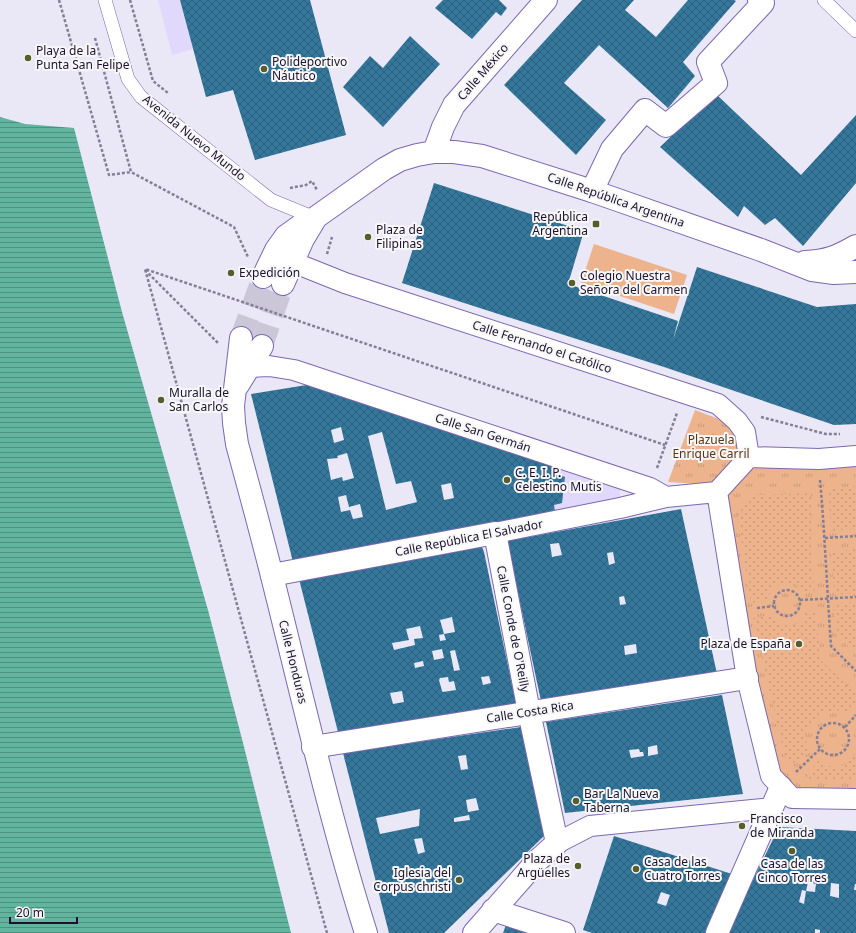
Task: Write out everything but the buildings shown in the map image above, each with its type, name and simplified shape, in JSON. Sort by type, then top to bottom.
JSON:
[{"type":"street","name":"Calle México","points":[[434,152],[443,127],[454,105],[544,0]]},
{"type":"street","points":[[592,191],[612,149],[645,110],[666,126],[716,82],[708,62],[763,3],[759,0]]},
{"type":"street","points":[[256,269],[276,250],[286,236],[384,169],[400,160],[434,152]]},
{"type":"street","name":"Calle República Argentina","points":[[434,152],[454,152],[482,156],[592,191],[812,270],[834,273],[856,272]]},
{"type":"street","points":[[283,284],[303,239],[321,213]]},
{"type":"street","name":"Calle República Argentina","points":[[796,263],[820,261],[839,256],[856,246]]},
{"type":"street","name":"Calle Fernando el Católico","points":[[313,270],[345,283],[718,404],[737,421],[745,432],[749,458]]},
{"type":"street","points":[[235,389],[241,338]]},
{"type":"street","points":[[235,389],[262,346]]},
{"type":"street","name":"Calle San Germán","points":[[248,367],[269,366],[294,370],[650,488],[666,497]]},
{"type":"street","name":"Calle Honduras","points":[[235,389],[233,417],[237,444],[272,575],[314,747],[349,879],[366,933]]},
{"type":"street","points":[[666,497],[717,492],[749,458],[819,459],[856,456]]},
{"type":"street","points":[[717,492],[747,678],[771,776],[792,798],[856,799]]},
{"type":"street","name":"Calle República El Salvador","points":[[272,575],[495,533],[635,505],[666,497]]},
{"type":"street","name":"Calle Conde de O'Reilly","points":[[495,533],[529,712],[557,843]]},
{"type":"street","name":"Calle Costa Rica","points":[[314,747],[747,678]]},
{"type":"street","points":[[717,933],[781,787]]},
{"type":"street","points":[[474,933],[537,861],[557,843],[590,826],[772,808]]},
{"type":"street","points":[[493,910],[564,933]]},
{"type":"lane","name":"Avenida Nuevo Mundo","points":[[105,0],[128,79],[141,97],[272,200],[321,213]]},
{"type":"lane","points":[[824,0],[856,30]]},
{"type":"path","points":[[59,0],[109,175],[131,172],[234,227],[256,269]]},
{"type":"path","points":[[130,0],[153,81],[171,96]]},
{"type":"path","points":[[95,37],[131,172]]},
{"type":"path","points":[[285,187],[297,187],[312,181],[321,213],[336,224],[313,270]]},
{"type":"path","points":[[145,269],[219,344]]},
{"type":"path","points":[[145,269],[665,445]]},
{"type":"path","points":[[145,269],[327,933]]},
{"type":"path","points":[[656,470],[678,412]]},
{"type":"path","points":[[756,415],[826,434],[841,434]]},
{"type":"path","points":[[819,459],[831,646],[856,671]]},
{"type":"path","points":[[825,538],[856,536]]},
{"type":"path","points":[[786,590],[795,593],[800,600],[799,608],[790,616],[778,613],[774,606],[776,597],[782,591],[786,590]]},
{"type":"path","points":[[800,600],[856,597]]},
{"type":"path","points":[[845,727],[856,714]]},
{"type":"path","points":[[833,722],[845,727],[849,734],[850,740],[849,745],[845,750],[841,753],[830,755],[820,749],[817,734],[823,725],[833,722]]},
{"type":"path","points":[[781,787],[820,749]]},
{"type":"shaded area","points":[[158,0],[180,0],[193,49],[172,55]]},
{"type":"shaded area","points":[[0,117],[25,124],[74,128],[122,312],[208,610],[291,933],[0,933]]},
{"type":"shaded area","name":"C. E. I. P. Celestino Mutis","points":[[447,427],[620,488],[620,499],[461,530],[451,483]]},
{"type":"green space","points":[[594,244],[687,275],[674,314],[581,283]]},
{"type":"green space","name":"Plazuela Enrique Carril","points":[[695,410],[737,426],[743,449],[715,485],[668,482]]},
{"type":"green space","name":"Plaza de España","points":[[856,454],[856,800],[792,798],[771,776],[717,492],[749,457]]},
{"type":"green space","points":[[856,486],[856,529],[831,531],[828,488]]},
{"type":"green space","points":[[811,493],[814,591],[802,592],[796,584],[781,584],[774,588],[769,595],[768,600],[751,603],[738,518],[740,507],[748,499],[755,495]]},
{"type":"green space","points":[[856,549],[856,593],[835,595],[831,552]]},
{"type":"green space","points":[[856,602],[856,654],[836,634],[834,603]]},
{"type":"green space","points":[[815,610],[822,662],[856,694],[856,704],[847,713],[839,710],[830,711],[815,719],[806,733],[806,741],[809,749],[794,763],[785,757],[753,618],[769,615],[778,623],[790,626],[800,622],[805,611]]},
{"type":"green space","points":[[856,753],[856,780],[811,780],[807,776],[819,760],[830,766],[839,767],[852,758]]},
{"type":"tunnel","points":[[241,338],[263,277]]},
{"type":"tunnel","points":[[262,346],[283,284]]},
{"type":"place","name":"Playa de la Punta San Felipe","points":[[28,58]]},
{"type":"place","name":"Polideportivo Náutico","points":[[264,69]]},
{"type":"place","name":"República Argentina","points":[[596,224]]},
{"type":"place","name":"Plaza de Filipinas","points":[[368,237]]},
{"type":"place","name":"Expedición","points":[[231,273]]},
{"type":"place","name":"Colegio Nuestra Señora del Carmen","points":[[572,283]]},
{"type":"place","name":"Muralla de San Carlos","points":[[161,400]]},
{"type":"place","name":"C. E. I. P. Celestino Mutis","points":[[507,480]]},
{"type":"place","name":"Plaza de España","points":[[799,644]]},
{"type":"place","name":"Bar La Nueva Taberna","points":[[576,801]]},
{"type":"place","name":"Francisco de Miranda","points":[[742,826]]},
{"type":"place","name":"Casa de las Cinco Torres","points":[[792,851]]},
{"type":"place","name":"Plaza de Argüelles","points":[[578,866]]},
{"type":"place","name":"Casa de las Cuatro Torres","points":[[636,869]]},
{"type":"place","name":"Iglesia del Corpus christi","points":[[459,880]]}]
